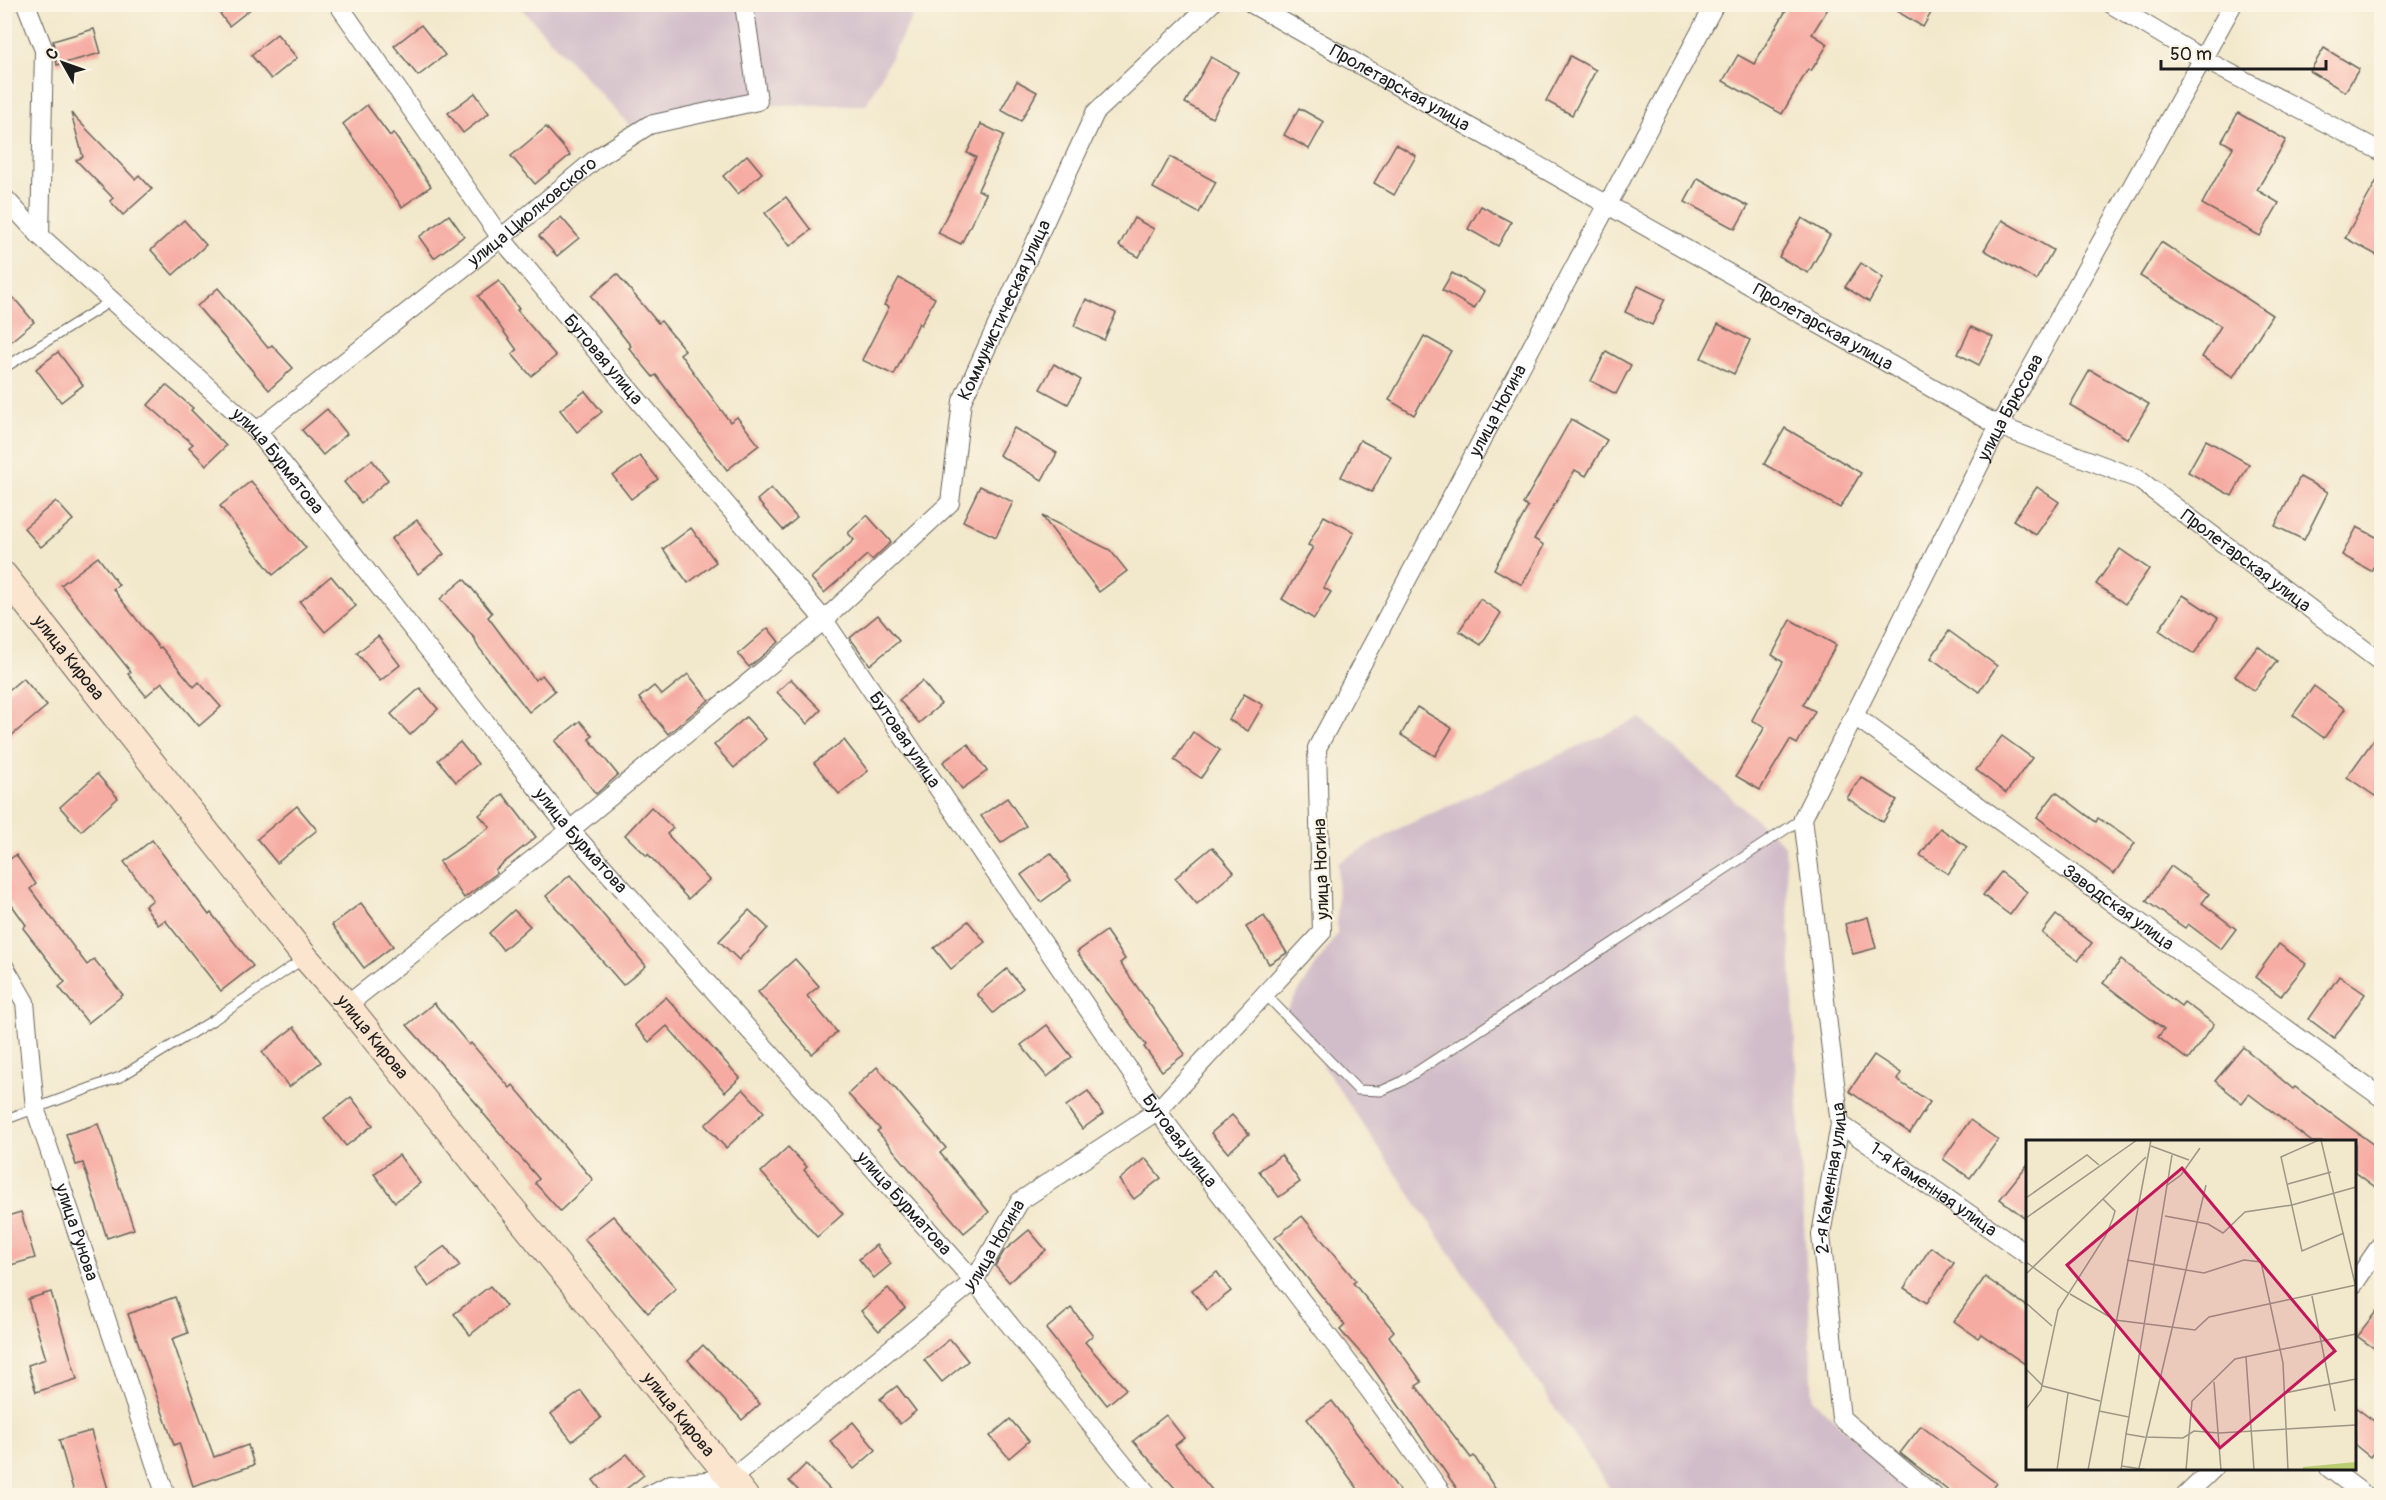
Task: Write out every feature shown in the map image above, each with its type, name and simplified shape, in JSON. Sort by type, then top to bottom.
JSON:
[{"type":"main road","name":"улица Кирова","points":[[4,575],[305,957],[347,1005],[738,1487]]},
{"type":"street","points":[[26,4],[44,50],[40,236]]},
{"type":"street","name":"Бутовая улица","points":[[338,4],[501,238],[824,620],[1157,1111],[1370,1390],[1444,1496]]},
{"type":"street","name":"улица Циолковского","points":[[257,432],[501,238],[597,158],[649,125],[758,100],[744,4]]},
{"type":"street","name":"Коммунистическая улица","points":[[347,1005],[570,830],[824,620],[950,503],[962,401],[1095,113],[1211,4]]},
{"type":"street","name":"Пролетарская улица","points":[[1252,4],[1999,426],[2138,479],[2379,655]]},
{"type":"street","points":[[2111,4],[2204,59],[2382,152]]},
{"type":"street","name":"улица Брюсова","points":[[1803,818],[1856,717],[1999,426],[2233,4]]},
{"type":"street","name":"улица Ногина","points":[[738,1487],[974,1281],[1020,1201],[1157,1111],[1322,932],[1317,748],[1608,205],[1710,8]]},
{"type":"street","name":"улица Бурматова","points":[[4,197],[40,236],[257,432],[570,830],[974,1281],[1149,1496]]},
{"type":"street","name":"Заводская улица","points":[[1856,717],[2382,1098]]},
{"type":"street","name":"2-я Каменная улица","points":[[1803,818],[1840,1124],[1821,1235],[1841,1418],[1934,1496]]},
{"type":"street","name":"улица Рунова","points":[[4,966],[25,1002],[35,1108],[166,1496]]},
{"type":"street","name":"1-я Каменная улица","points":[[1840,1124],[2026,1254]]},
{"type":"street","points":[[2356,1282],[2382,1243]]},
{"type":"street","points":[[2185,1496],[2212,1470]]},
{"type":"street","points":[[2332,1470],[2366,1496]]},
{"type":"street","points":[[647,1496],[671,1484],[738,1487]]},
{"type":"lane","points":[[4,368],[111,301]]},
{"type":"lane","points":[[1265,994],[1358,1090],[1381,1091],[1401,1082],[1803,818]]},
{"type":"lane","points":[[4,1120],[120,1077],[215,1019],[305,957]]},
{"type":"shaded area","points":[[910,4],[912,17],[866,105],[761,105],[634,130],[518,5]]},
{"type":"shaded area","points":[[1640,718],[1785,845],[1813,1400],[1915,1495],[1614,1495],[1286,1011],[1337,934],[1338,863],[1400,828]]},
{"type":"building","points":[[213,4],[257,4],[229,26]]},
{"type":"building","points":[[1790,4],[1831,4],[1812,34],[1828,44],[1811,71],[1808,69],[1782,114],[1723,81],[1738,55],[1754,64]]},
{"type":"building","points":[[1885,4],[1936,4],[1923,27]]},
{"type":"building","points":[[421,25],[445,55],[418,76],[394,46]]},
{"type":"building","points":[[94,29],[101,53],[57,65],[53,41]]},
{"type":"building","points":[[277,34],[297,58],[271,79],[251,55]]},
{"type":"building","points":[[2324,48],[2359,69],[2345,92],[2310,71]]},
{"type":"building","points":[[1570,56],[1596,70],[1572,115],[1546,101]]},
{"type":"building","points":[[1211,57],[1238,72],[1212,118],[1185,103]]},
{"type":"building","points":[[1017,81],[1037,92],[1021,121],[1001,110]]},
{"type":"building","points":[[475,93],[489,113],[463,133],[448,113]]},
{"type":"building","points":[[367,105],[390,136],[393,133],[431,186],[402,207],[343,124]]},
{"type":"building","points":[[1299,108],[1324,122],[1309,149],[1284,135]]},
{"type":"building","points":[[71,113],[135,179],[139,175],[152,189],[123,215],[110,201],[113,198],[76,160],[83,157]]},
{"type":"building","points":[[2238,113],[2286,140],[2257,190],[2279,203],[2260,236],[2202,204],[2233,147],[2222,141]]},
{"type":"building","points":[[981,124],[1004,135],[978,190],[986,194],[961,244],[938,233],[976,157],[967,153]]},
{"type":"building","points":[[546,127],[570,155],[535,184],[511,156]]},
{"type":"building","points":[[1396,144],[1416,156],[1394,195],[1374,183]]},
{"type":"building","points":[[747,155],[762,173],[738,194],[723,176]]},
{"type":"building","points":[[1170,157],[1216,182],[1199,213],[1153,188]]},
{"type":"building","points":[[2382,171],[2382,258],[2345,238]]},
{"type":"building","points":[[1698,178],[1748,206],[1735,229],[1685,202]]},
{"type":"building","points":[[786,197],[811,230],[790,246],[765,213]]},
{"type":"building","points":[[1481,206],[1511,222],[1498,246],[1468,229]]},
{"type":"building","points":[[449,215],[464,236],[434,258],[419,237]]},
{"type":"building","points":[[561,217],[579,238],[557,256],[539,236]]},
{"type":"building","points":[[1134,218],[1154,229],[1139,257],[1119,246]]},
{"type":"building","points":[[1802,218],[1830,235],[1808,273],[1779,257]]},
{"type":"building","points":[[184,220],[206,245],[173,275],[151,250]]},
{"type":"building","points":[[2002,220],[2053,250],[2036,280],[1984,250]]},
{"type":"building","points":[[2161,242],[2272,315],[2233,377],[2202,357],[2221,326],[2140,276]]},
{"type":"building","points":[[1861,263],[1883,278],[1869,302],[1845,287]]},
{"type":"building","points":[[1452,273],[1484,291],[1474,309],[1442,290]]},
{"type":"building","points":[[617,274],[658,323],[661,321],[685,350],[680,354],[730,422],[737,417],[759,445],[727,470],[656,375],[653,377],[629,348],[631,346],[591,296]]},
{"type":"building","points":[[899,278],[935,298],[921,325],[919,323],[894,375],[862,360],[889,307],[884,305]]},
{"type":"building","points":[[499,281],[519,309],[517,310],[556,356],[531,376],[512,354],[517,350],[478,296]]},
{"type":"building","points":[[1638,286],[1665,299],[1652,325],[1625,312]]},
{"type":"building","points":[[218,288],[268,348],[272,345],[293,368],[269,390],[197,306]]},
{"type":"building","points":[[14,298],[34,322],[4,347],[4,306]]},
{"type":"building","points":[[1086,299],[1116,313],[1104,340],[1074,326]]},
{"type":"building","points":[[1718,324],[1750,340],[1734,374],[1701,358]]},
{"type":"building","points":[[1971,327],[1993,337],[1979,365],[1958,354]]},
{"type":"building","points":[[1424,336],[1451,351],[1414,415],[1389,400]]},
{"type":"building","points":[[1606,351],[1631,365],[1616,394],[1591,381]]},
{"type":"building","points":[[58,352],[83,385],[61,402],[36,369]]},
{"type":"building","points":[[1054,364],[1081,380],[1068,404],[1040,389]]},
{"type":"building","points":[[2090,370],[2149,404],[2128,439],[2070,405]]},
{"type":"building","points":[[166,385],[193,408],[191,410],[226,446],[206,465],[189,447],[193,444],[148,405]]},
{"type":"building","points":[[585,391],[602,412],[577,432],[560,410]]},
{"type":"building","points":[[327,409],[347,434],[323,455],[302,430]]},
{"type":"building","points":[[1571,419],[1607,440],[1586,476],[1575,470],[1534,539],[1544,545],[1522,585],[1494,569],[1528,507],[1523,504]]},
{"type":"building","points":[[1014,428],[1057,453],[1042,480],[999,455]]},
{"type":"building","points":[[1785,428],[1861,473],[1840,508],[1764,464]]},
{"type":"building","points":[[1360,440],[1391,456],[1372,492],[1341,477]]},
{"type":"building","points":[[2206,440],[2249,464],[2232,496],[2188,472]]},
{"type":"building","points":[[640,456],[658,479],[631,499],[613,476]]},
{"type":"building","points":[[372,460],[388,480],[361,503],[344,482]]},
{"type":"building","points":[[2300,477],[2328,492],[2304,540],[2275,526]]},
{"type":"building","points":[[251,481],[306,548],[273,575],[220,506]]},
{"type":"building","points":[[980,486],[1013,502],[996,537],[963,521]]},
{"type":"building","points":[[2037,487],[2059,502],[2036,535],[2013,520]]},
{"type":"building","points":[[771,488],[797,518],[783,530],[757,500]]},
{"type":"building","points":[[56,501],[73,520],[41,547],[24,528]]},
{"type":"building","points":[[867,515],[891,542],[872,560],[867,555],[824,593],[811,578],[854,540],[848,533]]},
{"type":"building","points":[[1042,516],[1110,550],[1127,571],[1099,592]]},
{"type":"building","points":[[1324,516],[1354,532],[1324,588],[1331,592],[1314,619],[1282,599],[1313,547],[1308,545]]},
{"type":"building","points":[[417,520],[444,554],[418,574],[391,539]]},
{"type":"building","points":[[2357,527],[2382,540],[2382,552],[2371,571],[2342,555]]},
{"type":"building","points":[[691,528],[716,562],[688,583],[663,549]]},
{"type":"building","points":[[2120,549],[2149,569],[2125,604],[2096,584]]},
{"type":"building","points":[[98,557],[119,585],[113,589],[159,648],[161,647],[194,687],[199,682],[221,707],[199,726],[162,682],[146,696],[128,674],[131,672],[61,585]]},
{"type":"building","points":[[331,576],[356,606],[325,632],[300,602]]},
{"type":"building","points":[[464,579],[492,613],[488,617],[535,680],[542,675],[555,691],[529,712],[477,645],[475,639],[440,599]]},
{"type":"building","points":[[2183,595],[2218,618],[2194,654],[2159,630]]},
{"type":"building","points":[[1480,599],[1501,613],[1481,645],[1459,631]]},
{"type":"building","points":[[878,615],[899,641],[870,665],[850,638]]},
{"type":"building","points":[[1791,620],[1836,645],[1803,705],[1815,711],[1797,744],[1790,740],[1760,790],[1736,776],[1765,727],[1752,720],[1783,662],[1772,655]]},
{"type":"building","points":[[768,628],[779,642],[749,667],[738,654]]},
{"type":"building","points":[[1949,631],[1997,666],[1979,692],[1931,658]]},
{"type":"building","points":[[378,636],[400,665],[380,681],[357,653]]},
{"type":"building","points":[[2258,646],[2277,661],[2254,691],[2235,676]]},
{"type":"building","points":[[688,674],[709,700],[668,734],[639,698],[654,686],[662,695]]},
{"type":"building","points":[[23,678],[47,706],[4,742],[4,694]]},
{"type":"building","points":[[791,679],[821,710],[807,724],[777,692]]},
{"type":"building","points":[[922,681],[941,704],[919,723],[899,700]]},
{"type":"building","points":[[2314,686],[2345,709],[2324,738],[2293,715]]},
{"type":"building","points":[[420,688],[438,709],[410,735],[391,714]]},
{"type":"building","points":[[1244,694],[1263,705],[1248,731],[1229,720]]},
{"type":"building","points":[[1417,707],[1452,728],[1435,756],[1401,735]]},
{"type":"building","points":[[746,717],[766,739],[734,768],[714,745]]},
{"type":"building","points":[[580,721],[593,736],[589,739],[618,775],[596,794],[555,741]]},
{"type":"building","points":[[2382,728],[2382,787],[2375,796],[2347,777]]},
{"type":"building","points":[[1193,732],[1220,750],[1201,778],[1174,760]]},
{"type":"building","points":[[2002,736],[2032,758],[2006,793],[1976,770]]},
{"type":"building","points":[[844,740],[868,771],[839,794],[814,763]]},
{"type":"building","points":[[460,742],[478,764],[456,782],[438,760]]},
{"type":"building","points":[[968,744],[987,771],[962,789],[943,762]]},
{"type":"building","points":[[97,774],[118,798],[81,831],[60,807]]},
{"type":"building","points":[[1861,777],[1897,800],[1883,822],[1847,798]]},
{"type":"building","points":[[2056,792],[2096,822],[2098,818],[2135,843],[2114,874],[2037,817]]},
{"type":"building","points":[[503,794],[536,837],[495,870],[497,873],[464,898],[439,862],[490,827],[479,815]]},
{"type":"building","points":[[1007,798],[1026,826],[1001,843],[981,816]]},
{"type":"building","points":[[297,806],[317,830],[277,863],[257,839]]},
{"type":"building","points":[[651,807],[673,828],[667,834],[709,880],[688,899],[648,854],[647,856],[625,835]]},
{"type":"building","points":[[1940,828],[1967,847],[1948,874],[1920,855]]},
{"type":"building","points":[[152,840],[209,915],[211,913],[253,966],[221,991],[165,920],[158,925],[145,906],[153,900],[124,862]]},
{"type":"building","points":[[1212,847],[1234,872],[1197,904],[1175,878]]},
{"type":"building","points":[[1051,853],[1071,880],[1041,902],[1021,875]]},
{"type":"building","points":[[16,855],[36,884],[30,889],[87,965],[94,959],[123,995],[88,1023],[59,987],[65,982],[23,928],[26,925],[4,894],[4,863]]},
{"type":"building","points":[[2171,866],[2209,894],[2202,903],[2236,929],[2221,949],[2188,924],[2185,928],[2146,901]]},
{"type":"building","points":[[2001,872],[2027,892],[2010,915],[1983,895]]},
{"type":"building","points":[[570,875],[646,966],[623,985],[546,896]]},
{"type":"building","points":[[361,903],[393,946],[364,968],[332,925]]},
{"type":"building","points":[[514,910],[530,926],[503,950],[489,933]]},
{"type":"building","points":[[749,910],[768,928],[739,960],[719,941]]},
{"type":"building","points":[[2056,915],[2092,943],[2078,961],[2042,933]]},
{"type":"building","points":[[1264,916],[1287,953],[1269,964],[1246,927]]},
{"type":"building","points":[[1868,917],[1876,948],[1853,954],[1845,924]]},
{"type":"building","points":[[968,921],[985,942],[951,969],[934,948]]},
{"type":"building","points":[[1106,931],[1125,959],[1120,963],[1185,1054],[1162,1071],[1144,1047],[1146,1045],[1077,952]]},
{"type":"building","points":[[2279,944],[2306,964],[2281,996],[2255,977]]},
{"type":"building","points":[[795,959],[819,986],[807,996],[837,1032],[812,1054],[758,992]]},
{"type":"building","points":[[2121,960],[2181,1006],[2184,1002],[2214,1024],[2188,1060],[2158,1037],[2164,1029],[2103,983]]},
{"type":"building","points":[[1007,969],[1023,988],[993,1013],[977,994]]},
{"type":"building","points":[[2339,976],[2365,994],[2334,1038],[2309,1019]]},
{"type":"building","points":[[666,997],[740,1078],[725,1092],[667,1026],[649,1042],[634,1025]]},
{"type":"building","points":[[434,1003],[469,1045],[471,1043],[510,1088],[513,1085],[593,1180],[560,1211],[535,1183],[539,1179],[407,1025]]},
{"type":"building","points":[[1047,1025],[1072,1057],[1047,1077],[1021,1045]]},
{"type":"building","points":[[294,1027],[321,1062],[289,1087],[262,1052]]},
{"type":"building","points":[[2243,1047],[2293,1089],[2295,1087],[2382,1151],[2382,1192],[2356,1173],[2356,1140],[2309,1140],[2249,1094],[2242,1103],[2215,1081]]},
{"type":"building","points":[[1874,1055],[1901,1073],[1897,1080],[1930,1102],[1910,1133],[1849,1091]]},
{"type":"building","points":[[877,1067],[946,1148],[940,1153],[989,1212],[964,1233],[877,1131],[880,1129],[848,1094]]},
{"type":"building","points":[[743,1089],[764,1112],[726,1148],[705,1125]]},
{"type":"building","points":[[1088,1091],[1103,1114],[1082,1129],[1066,1106]]},
{"type":"building","points":[[351,1097],[373,1125],[346,1146],[324,1118]]},
{"type":"building","points":[[1232,1115],[1249,1134],[1228,1153],[1211,1133]]},
{"type":"building","points":[[1970,1120],[1998,1140],[1970,1178],[1943,1159]]},
{"type":"building","points":[[98,1124],[134,1229],[107,1238],[83,1163],[76,1165],[66,1134]]},
{"type":"building","points":[[788,1147],[807,1167],[804,1170],[843,1214],[817,1237],[761,1172]]},
{"type":"building","points":[[399,1155],[420,1183],[395,1202],[374,1174]]},
{"type":"building","points":[[1281,1155],[1300,1182],[1279,1197],[1259,1171]]},
{"type":"building","points":[[1145,1158],[1161,1178],[1134,1199],[1119,1180]]},
{"type":"building","points":[[2026,1166],[2026,1218],[2000,1199]]},
{"type":"building","points":[[21,1212],[35,1258],[4,1267],[4,1217]]},
{"type":"building","points":[[613,1216],[676,1288],[648,1313],[584,1239]]},
{"type":"building","points":[[1302,1216],[1356,1281],[1353,1283],[1394,1331],[1389,1336],[1422,1382],[1416,1386],[1471,1458],[1474,1456],[1500,1496],[1462,1496],[1367,1360],[1340,1330],[1345,1325],[1275,1238]]},
{"type":"building","points":[[1029,1230],[1046,1250],[1009,1282],[995,1266],[1004,1251]]},
{"type":"building","points":[[876,1245],[891,1264],[874,1278],[859,1259]]},
{"type":"building","points":[[445,1246],[460,1266],[429,1287],[415,1268]]},
{"type":"building","points":[[1931,1247],[1954,1263],[1927,1303],[1904,1288]]},
{"type":"building","points":[[1217,1272],[1231,1291],[1207,1310],[1192,1290]]},
{"type":"building","points":[[1985,1277],[2026,1306],[2026,1365],[1981,1334],[1978,1338],[1954,1321]]},
{"type":"building","points":[[490,1286],[506,1306],[470,1335],[454,1314]]},
{"type":"building","points":[[888,1288],[905,1308],[879,1331],[861,1311]]},
{"type":"building","points":[[51,1292],[77,1379],[36,1392],[28,1365],[46,1359],[28,1299]]},
{"type":"building","points":[[175,1297],[188,1333],[172,1339],[214,1457],[248,1445],[254,1465],[193,1486],[179,1443],[174,1445],[128,1314]]},
{"type":"building","points":[[2382,1304],[2382,1354],[2357,1336]]},
{"type":"building","points":[[1071,1308],[1093,1335],[1085,1342],[1126,1389],[1107,1405],[1046,1329]]},
{"type":"building","points":[[950,1339],[968,1361],[942,1382],[924,1360]]},
{"type":"building","points":[[703,1345],[760,1404],[742,1420],[688,1360]]},
{"type":"building","points":[[897,1386],[916,1411],[900,1424],[880,1399]]},
{"type":"building","points":[[581,1391],[601,1418],[572,1441],[551,1414]]},
{"type":"building","points":[[1332,1401],[1403,1496],[1363,1496],[1307,1419]]},
{"type":"building","points":[[2356,1408],[2382,1427],[2382,1442],[2370,1457],[2356,1446]]},
{"type":"building","points":[[1166,1415],[1184,1438],[1175,1445],[1217,1496],[1182,1496],[1133,1441]]},
{"type":"building","points":[[1010,1419],[1029,1441],[1009,1458],[990,1436]]},
{"type":"building","points":[[853,1422],[876,1450],[854,1469],[830,1441]]},
{"type":"building","points":[[1921,1426],[1996,1483],[1987,1496],[1955,1496],[1900,1453]]},
{"type":"building","points":[[91,1431],[110,1496],[75,1496],[59,1440]]},
{"type":"building","points":[[627,1454],[644,1475],[617,1496],[605,1496],[593,1480]]},
{"type":"building","points":[[806,1464],[836,1496],[804,1496],[789,1481]]}]
